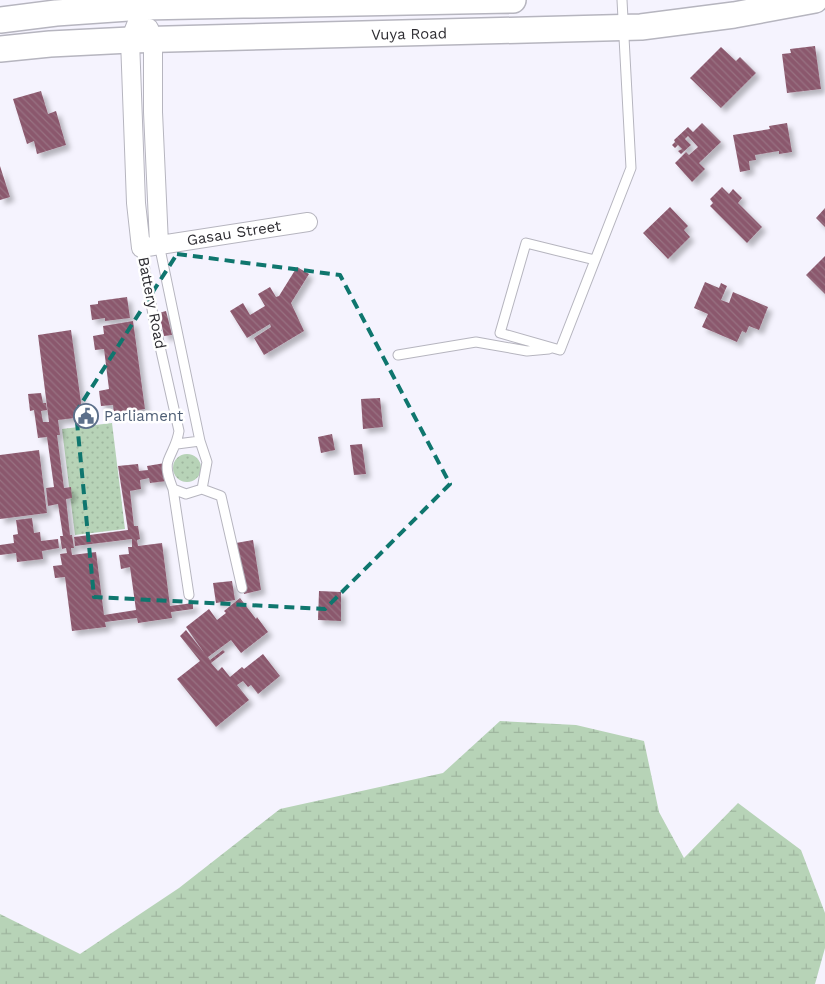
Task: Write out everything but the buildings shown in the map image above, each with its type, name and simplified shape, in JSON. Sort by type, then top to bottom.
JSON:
[{"type":"main road","points":[[0,20],[142,4],[513,0]]},
{"type":"main road","name":"Vuya Road","points":[[0,49],[50,44],[141,40],[624,28],[656,25],[747,9],[815,0]]},
{"type":"street","points":[[141,40],[142,4]]},
{"type":"street","name":"Battery Road","points":[[141,40],[153,112],[159,244]]},
{"type":"street","name":"Battery Road","points":[[141,40],[136,203],[141,248]]},
{"type":"street","name":"Gasau Street","points":[[141,248],[308,222]]},
{"type":"lane","points":[[595,260],[526,243],[500,332],[560,350],[631,168],[622,0]]},
{"type":"lane","name":"Battery Road","points":[[159,244],[200,441],[207,462],[202,489]]},
{"type":"lane","name":"Battery Road","points":[[141,248],[154,320],[179,431],[177,444],[167,463],[173,489],[189,595]]},
{"type":"lane","points":[[398,355],[476,342],[527,352],[554,348]]},
{"type":"lane","points":[[177,444],[200,441]]},
{"type":"lane","points":[[173,489],[186,494],[202,489],[221,496],[242,588]]},
{"type":"highlighted area","points":[[177,254],[340,275],[450,484],[325,609],[94,597],[76,412]]},
{"type":"green space","points":[[112,423],[125,529],[75,535],[62,429]]},
{"type":"green space","points":[[187,454],[197,458],[201,468],[197,478],[187,482],[177,478],[173,468],[177,458]]},
{"type":"green space","points":[[500,721],[576,725],[644,741],[659,812],[684,858],[738,803],[801,850],[825,913],[825,948],[815,984],[0,984],[0,914],[80,954],[179,888],[280,809],[443,773]]},
{"type":"place","name":"Parliament","points":[[86,416]]}]
